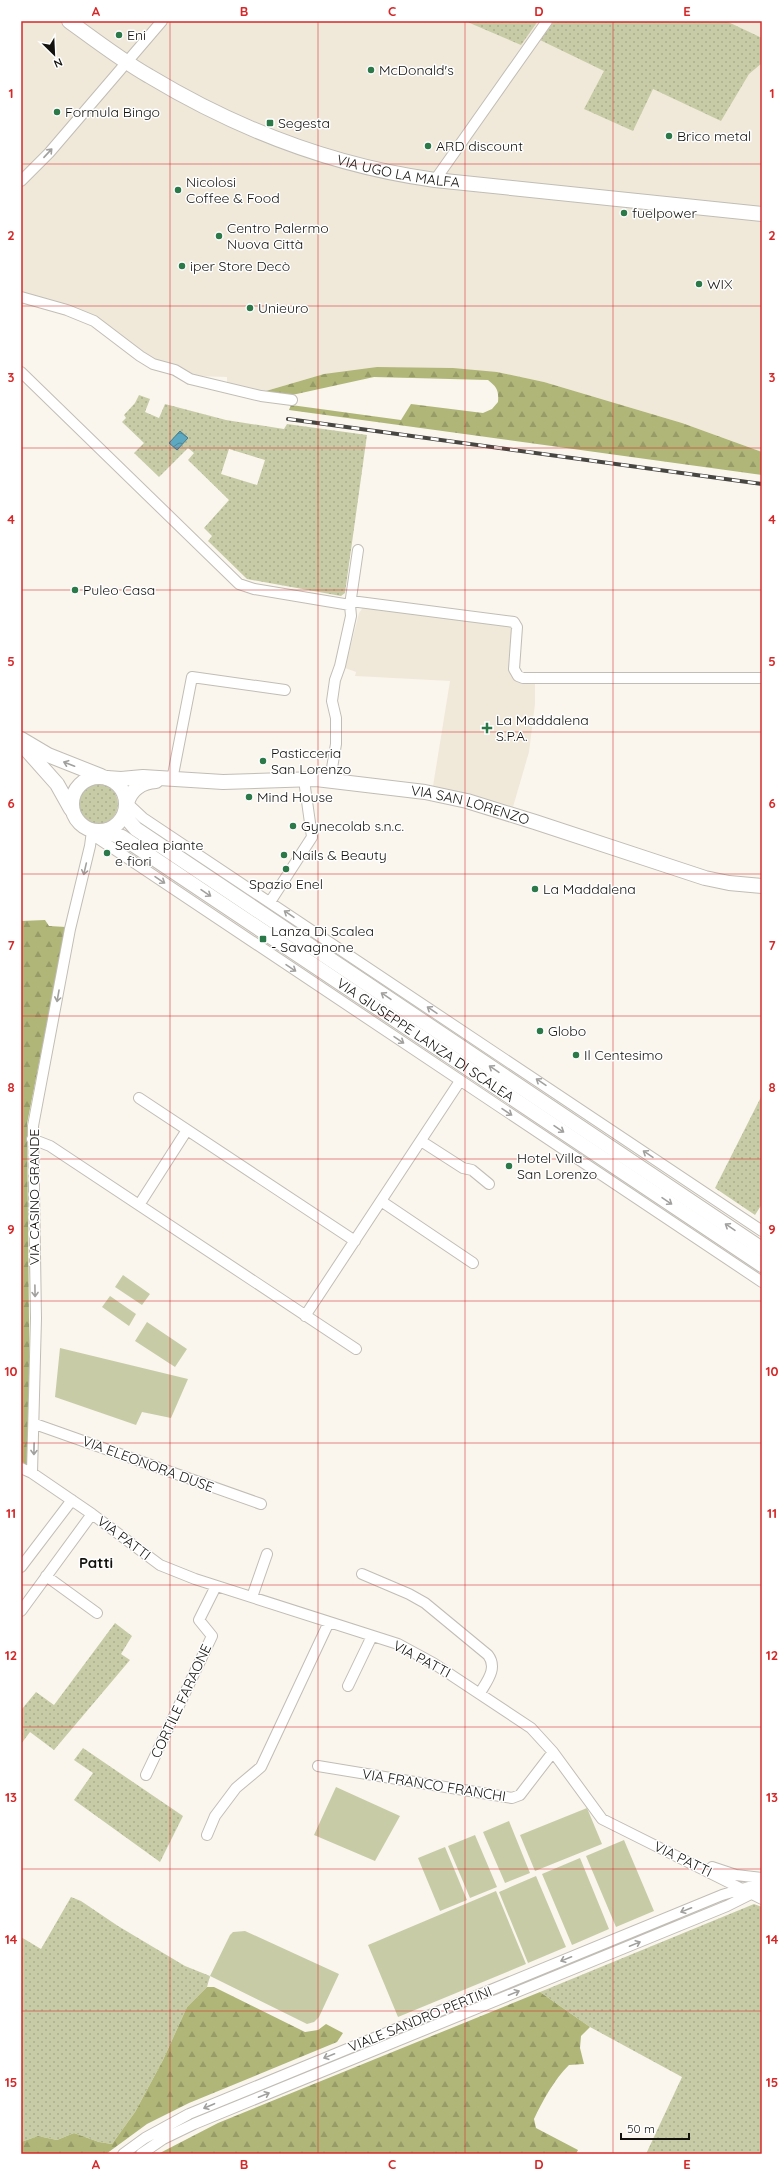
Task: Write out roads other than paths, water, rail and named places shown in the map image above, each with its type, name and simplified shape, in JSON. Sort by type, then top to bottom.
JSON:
[{"type":"street","name":"VIA UGO LA MALFA","points":[[69,21],[126,62],[208,109],[278,140],[389,174],[762,214]]},
{"type":"street","points":[[21,180],[49,153],[162,21]]},
{"type":"street","points":[[435,180],[547,21]]},
{"type":"street","points":[[21,297],[67,310],[94,321],[153,364],[175,370],[190,379],[261,396],[292,400]]},
{"type":"street","points":[[21,372],[233,580],[254,589],[351,603],[514,622],[517,627],[514,668],[518,676],[523,678],[762,678]]},
{"type":"street","points":[[330,780],[336,744],[336,718],[332,701],[335,680],[340,666],[351,616],[351,603],[358,550]]},
{"type":"street","points":[[170,780],[192,677],[285,690]]},
{"type":"street","name":"VIA SAN LORENZO","points":[[21,739],[48,755],[106,778],[121,779],[143,777],[170,780],[223,782],[330,780],[446,796],[542,824],[705,878],[728,883],[762,886]]},
{"type":"street","points":[[21,743],[57,784],[72,811],[80,824],[95,832],[110,829],[117,824],[126,806],[123,790],[116,783],[106,778],[88,778],[76,787],[71,800],[72,811]]},
{"type":"street","name":"VIA SAN LORENZO","points":[[126,806],[132,793],[142,784],[170,780]]},
{"type":"street","points":[[270,902],[312,837],[304,780]]},
{"type":"street","name":"VIA GIUSEPPE LANZA DI SCALEA","points":[[126,806],[762,1231]]},
{"type":"street","name":"VIA GIUSEPPE LANZA DI SCALEA","points":[[126,806],[129,821],[136,829],[762,1249]]},
{"type":"street","name":"VIA GIUSEPPE LANZA DI SCALEA","points":[[95,832],[460,1081],[762,1282]]},
{"type":"street","name":"VIA GIUSEPPE LANZA DI SCALEA","points":[[95,832],[122,837],[762,1265]]},
{"type":"street","name":"VIA CASINO GRANDE","points":[[32,1473],[35,1424],[36,1318],[32,1126],[70,928],[95,832]]},
{"type":"street","points":[[305,1316],[460,1081]]},
{"type":"street","points":[[140,1098],[355,1241]]},
{"type":"street","points":[[139,1204],[187,1130]]},
{"type":"street","points":[[32,1139],[50,1146],[356,1349]]},
{"type":"street","points":[[421,1141],[462,1168],[472,1170],[489,1184]]},
{"type":"street","name":"VIA GIUSEPPE LANZA DI SCALEA","points":[[677,1191],[723,1205]]},
{"type":"street","points":[[381,1201],[473,1263]]},
{"type":"street","name":"VIA GIUSEPPE LANZA DI SCALEA","points":[[694,1237],[705,1242],[733,1248],[748,1255]]},
{"type":"street","name":"VIA ELEONORA DUSE","points":[[35,1424],[261,1504]]},
{"type":"street","name":"VIA PATTI","points":[[21,1468],[32,1473],[72,1500],[160,1565],[216,1586],[372,1636],[405,1648],[433,1663],[531,1728],[553,1752],[602,1819],[762,1899]]},
{"type":"street","points":[[21,1567],[72,1500]]},
{"type":"street","points":[[21,1611],[92,1514]]},
{"type":"street","points":[[252,1597],[267,1554]]},
{"type":"street","points":[[362,1574],[409,1594],[425,1603],[488,1656],[492,1663],[492,1668],[480,1693]]},
{"type":"street","points":[[46,1576],[97,1613]]},
{"type":"street","name":"CORTILE FARAONE","points":[[146,1775],[212,1636],[199,1620],[216,1586]]},
{"type":"street","points":[[206,1835],[215,1816],[236,1788],[261,1767],[329,1622]]},
{"type":"street","points":[[348,1686],[372,1636]]},
{"type":"street","name":"VIA FRANCO FRANCHI","points":[[318,1766],[512,1798],[520,1795],[553,1752]]},
{"type":"street","points":[[650,1843],[736,1875],[762,1878]]},
{"type":"street","name":"VIALE SANDRO PERTINI","points":[[122,2154],[150,2134],[189,2114],[722,1895],[762,1883]]},
{"type":"street","name":"VIALE SANDRO PERTINI","points":[[141,2154],[163,2139],[194,2124],[727,1906],[762,1889]]},
{"type":"water","points":[[180,431],[188,438],[177,450],[169,443]]},
{"type":"railway","points":[[288,419],[762,484]]},
{"type":"place","name":"Eni","points":[[119,35]]},
{"type":"place","name":"McDonald's","points":[[371,70]]},
{"type":"place","name":"Formula Bingo","points":[[57,112]]},
{"type":"place","name":"Segesta","points":[[270,123]]},
{"type":"place","name":"Brico metal","points":[[669,136]]},
{"type":"place","name":"ARD discount","points":[[428,146]]},
{"type":"place","name":"Nicolosi Coffee & Food","points":[[178,190]]},
{"type":"place","name":"fuelpower","points":[[624,213]]},
{"type":"place","name":"Centro Palermo Nuova Città","points":[[219,236]]},
{"type":"place","name":"iper Store Decò","points":[[182,266]]},
{"type":"place","name":"WIX","points":[[699,284]]},
{"type":"place","name":"Unieuro","points":[[250,308]]},
{"type":"place","name":"Puleo Casa","points":[[75,590]]},
{"type":"place","name":"La Maddalena S.P.A.","points":[[487,728]]},
{"type":"place","name":"Pasticceria San Lorenzo","points":[[263,761]]},
{"type":"place","name":"Mind House","points":[[249,797]]},
{"type":"place","name":"Gynecolab s.n.c.","points":[[293,826]]},
{"type":"place","name":"Sealea piante e fiori","points":[[107,853]]},
{"type":"place","name":"Nails & Beauty","points":[[284,855]]},
{"type":"place","name":"Spazio Enel","points":[[286,869]]},
{"type":"place","name":"La Maddalena","points":[[535,889]]},
{"type":"place","name":"Lanza Di Scalea - Savagnone","points":[[263,939]]},
{"type":"place","name":"Globo","points":[[540,1031]]},
{"type":"place","name":"Il Centesimo","points":[[576,1055]]},
{"type":"place","name":"Hotel Villa San Lorenzo","points":[[509,1166]]},
{"type":"district","name":"Patti","points":[[96,1562]]}]
